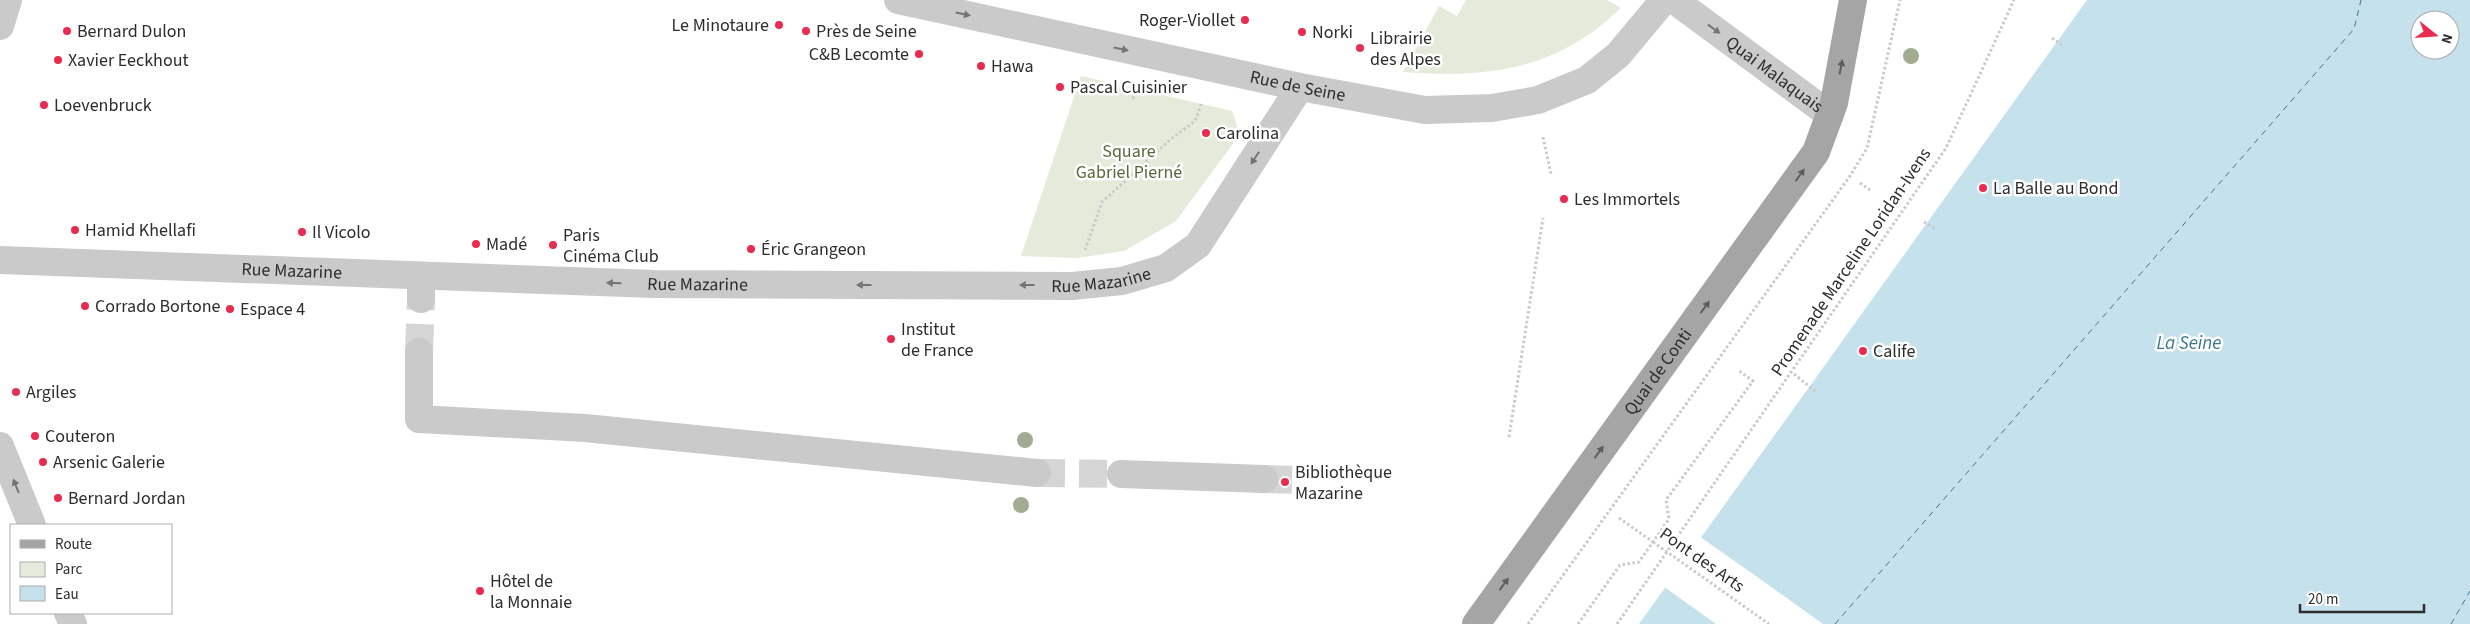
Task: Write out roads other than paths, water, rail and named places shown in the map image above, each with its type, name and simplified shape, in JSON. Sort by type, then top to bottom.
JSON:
[{"type":"main road","name":"Quai Malaquais","points":[[1830,115],[1834,103],[1853,0]]},
{"type":"main road","name":"Quai de Conti","points":[[1476,624],[1816,152],[1830,115]]},
{"type":"street","points":[[0,26],[8,0]]},
{"type":"street","name":"Rue de Seine","points":[[898,0],[1300,87],[1425,110],[1492,108],[1538,100],[1587,80],[1618,55],[1664,0]]},
{"type":"street","name":"Quai Malaquais","points":[[1674,0],[1830,115]]},
{"type":"street","name":"Rue Mazarine","points":[[0,260],[421,287],[654,284],[1072,286],[1122,281],[1166,268],[1198,245],[1300,87]]},
{"type":"street","points":[[419,352],[419,419],[585,428],[1037,473]]},
{"type":"street","points":[[0,446],[32,524]]},
{"type":"street","points":[[1121,474],[1264,479]]},
{"type":"water","name":"La Seine","points":[[2087,0],[2470,0],[2470,624],[1639,624]]},
{"type":"tunnel","points":[[419,352],[421,299]]},
{"type":"tunnel","points":[[1037,473],[1121,474]]},
{"type":"tunnel","points":[[1264,479],[1303,480]]},
{"type":"place","name":"Roger-Viollet","points":[[1245,20]]},
{"type":"place","name":"Le Minotaure","points":[[779,25]]},
{"type":"place","name":"Bernard Dulon","points":[[67,31]]},
{"type":"place","name":"Près de Seine","points":[[806,31]]},
{"type":"place","name":"Norki","points":[[1302,32]]},
{"type":"place","name":"Librairie des Alpes","points":[[1360,48]]},
{"type":"place","name":"C&B Lecomte","points":[[919,54]]},
{"type":"place","name":"Xavier Eeckhout","points":[[58,60]]},
{"type":"place","name":"Hawa","points":[[981,66]]},
{"type":"place","name":"Pascal Cuisinier","points":[[1060,87]]},
{"type":"place","name":"Loevenbruck","points":[[44,105]]},
{"type":"place","name":"Carolina","points":[[1206,133]]},
{"type":"place","name":"La Balle au Bond","points":[[1983,188]]},
{"type":"place","name":"Les Immortels","points":[[1564,199]]},
{"type":"place","name":"Hamid Khellafi","points":[[75,230]]},
{"type":"place","name":"Il Vicolo","points":[[302,232]]},
{"type":"place","name":"Madé","points":[[476,244]]},
{"type":"place","name":"Paris Cinéma Club","points":[[553,245]]},
{"type":"place","name":"Éric Grangeon","points":[[751,249]]},
{"type":"place","name":"Corrado Bortone","points":[[85,306]]},
{"type":"place","name":"Espace 4","points":[[230,309]]},
{"type":"place","name":"Institut de France","points":[[891,339]]},
{"type":"place","name":"Calife","points":[[1863,351]]},
{"type":"place","name":"Argiles","points":[[16,392]]},
{"type":"place","name":"Couteron","points":[[35,436]]},
{"type":"place","name":"Arsenic Galerie","points":[[43,462]]},
{"type":"place","name":"Bibliothèque Mazarine","points":[[1285,482]]},
{"type":"place","name":"Bernard Jordan","points":[[58,498]]},
{"type":"place","name":"Hôtel de la Monnaie","points":[[480,591]]},
{"type":"park label","name":"Square Gabriel Pierné","points":[[1129,161]]}]
